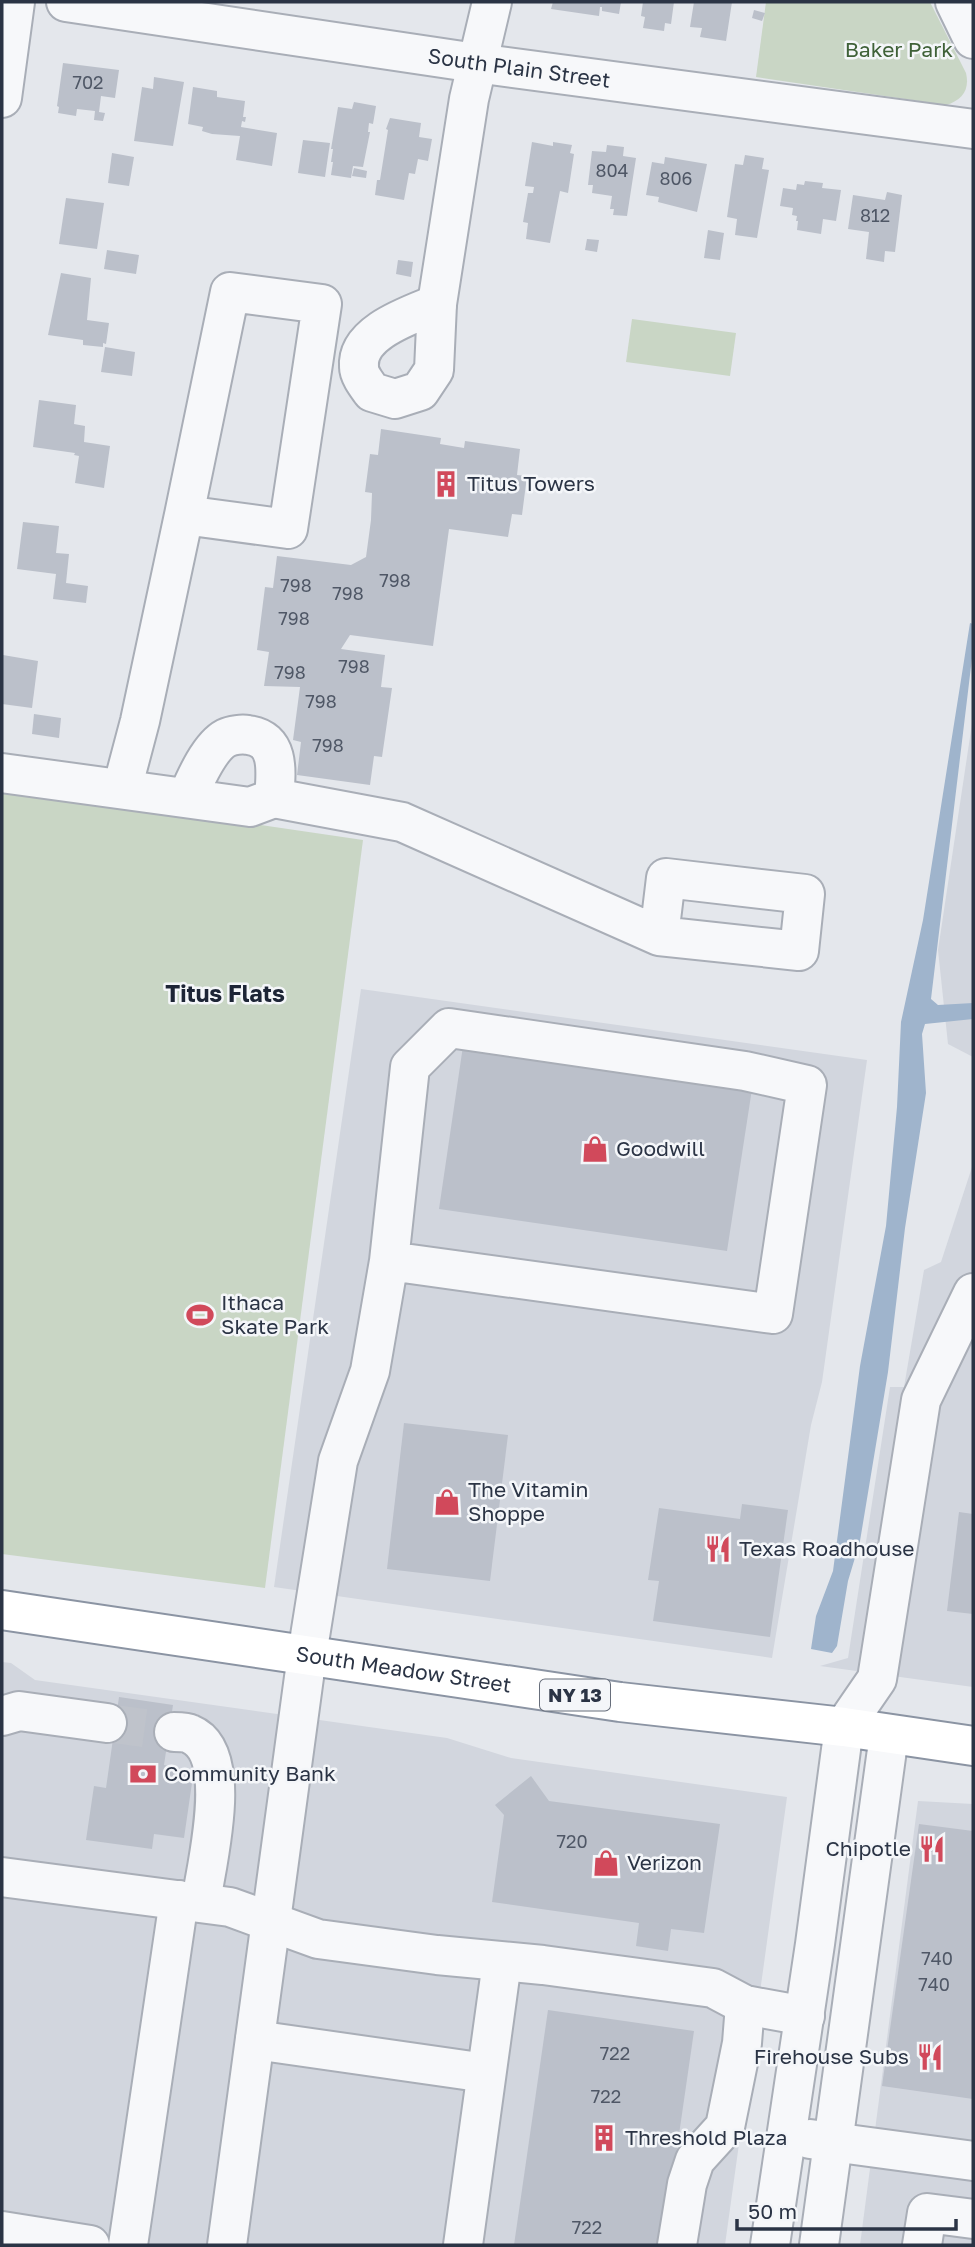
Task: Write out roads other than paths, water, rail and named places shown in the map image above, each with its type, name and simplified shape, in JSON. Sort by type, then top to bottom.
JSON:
[{"type":"highway","name":"South Meadow Street","points":[[2,1610],[620,1702],[844,1727],[973,1746]]},
{"type":"street","points":[[2,98],[15,2]]},
{"type":"street","name":"South Plain Street","points":[[66,2],[476,64],[973,129]]},
{"type":"street","points":[[437,304],[387,325],[361,350],[358,369],[372,392],[395,398],[421,391],[435,370],[437,304],[476,64],[492,2]]},
{"type":"street","points":[[955,2],[973,39]]},
{"type":"street","points":[[122,789],[140,721],[230,292],[323,304],[288,529],[184,515]]},
{"type":"street","points":[[317,344],[361,350]]},
{"type":"street","points":[[187,798],[213,751],[226,737],[244,734],[258,737],[268,743],[275,757],[274,798]]},
{"type":"street","points":[[2,773],[250,807],[274,798],[402,822],[659,936]]},
{"type":"street","points":[[227,2245],[307,1655],[338,1461],[370,1371],[389,1261],[410,1067],[449,1028],[745,1071],[807,1085],[773,1314],[389,1261]]},
{"type":"street","points":[[770,2245],[805,2015],[844,1727],[877,1679],[921,1400],[973,1293]]},
{"type":"street","points":[[2,1716],[19,1711],[107,1723]]},
{"type":"street","points":[[128,2245],[190,1901],[214,1814],[216,1779],[210,1755],[202,1742],[190,1734],[174,1732]]},
{"type":"street","points":[[819,2245],[889,1735]]},
{"type":"street","points":[[2,1877],[230,1906],[318,1939],[713,1988],[745,2005],[805,2015]]},
{"type":"street","points":[[463,2245],[502,1962]]},
{"type":"street","points":[[677,2245],[687,2184],[695,2160],[725,2127],[743,2043],[745,2005]]},
{"type":"street","points":[[255,2040],[486,2073]]},
{"type":"street","points":[[787,2136],[973,2161]]},
{"type":"street","points":[[922,2245],[927,2213],[973,2219]]},
{"type":"street","points":[[2,2231],[90,2245]]},
{"type":"water","points":[[970,623],[973,624],[973,650],[931,999],[938,1005],[973,1003],[973,1019],[925,1024],[922,1034],[926,1093],[905,1228],[888,1372],[860,1541],[848,1581],[837,1646],[832,1653],[811,1649],[816,1616],[833,1571],[860,1366],[886,1226],[897,1107],[901,1022],[923,920]]},
{"type":"tunnel","points":[[107,1723],[174,1732]]},
{"type":"place","name":"Titus Towers","points":[[446,484]]},
{"type":"place","name":"Goodwill","points":[[595,1149]]},
{"type":"place","name":"Ithaca Skate Park","points":[[200,1315]]},
{"type":"place","name":"The Vitamin Shoppe","points":[[447,1502]]},
{"type":"place","name":"Texas Roadhouse","points":[[718,1549]]},
{"type":"place","name":"Community Bank","points":[[143,1774]]},
{"type":"place","name":"Chipotle","points":[[932,1849]]},
{"type":"place","name":"Verizon","points":[[606,1863]]},
{"type":"place","name":"Firehouse Subs","points":[[930,2057]]},
{"type":"place","name":"Threshold Plaza","points":[[604,2138]]},
{"type":"district","name":"Titus Flats","points":[[225,994]]},
{"type":"park label","name":"Baker Park","points":[[899,50]]}]
